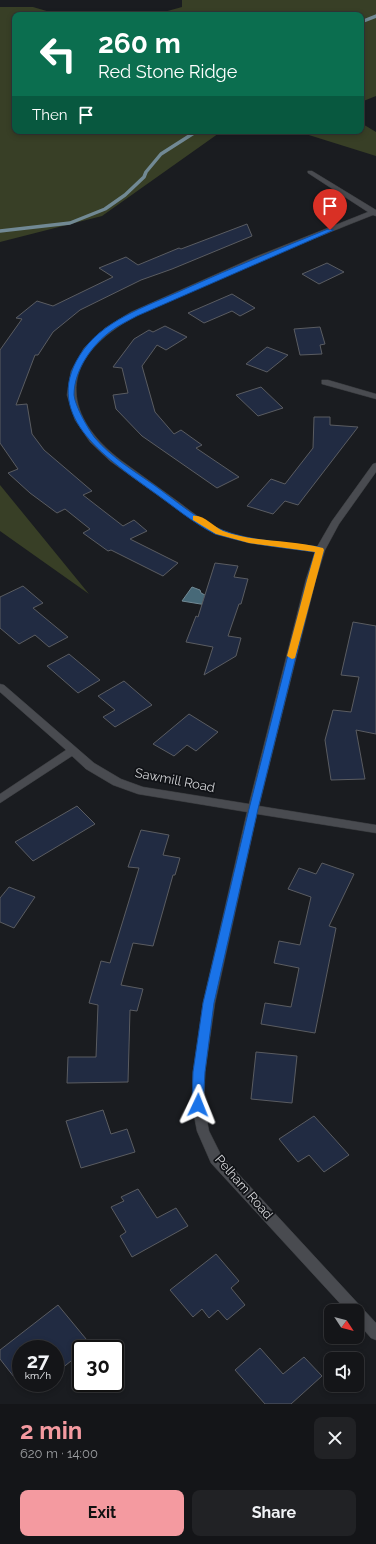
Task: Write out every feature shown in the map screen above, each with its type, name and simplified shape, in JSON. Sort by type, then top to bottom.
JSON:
[{"type":"street","points":[[310,172],[375,213]]},
{"type":"street","points":[[320,550],[252,541],[219,532],[195,518],[113,459],[93,440],[79,420],[71,395],[75,371],[87,350],[108,330],[134,314],[258,259],[375,213]]},
{"type":"street","points":[[325,382],[376,398]]},
{"type":"street","name":"Pelham Road","points":[[349,1304],[216,1159],[203,1131],[198,1105],[199,1072],[208,1003],[253,809],[311,580],[320,550],[335,523],[376,466]]},
{"type":"street","name":"Sawmill Road","points":[[0,687],[72,752],[90,766],[117,782],[142,791],[376,829]]},
{"type":"street","points":[[0,799],[72,752]]},
{"type":"street","name":"Pelham Road","points":[[364,1320],[376,1333]]},
{"type":"green space","points":[[182,0],[376,0],[376,96],[364,101],[364,12],[164,12],[182,7]]},
{"type":"green space","points":[[0,7],[33,7],[50,12],[12,12],[12,134],[218,134],[102,216],[0,242]]},
{"type":"green space","points":[[364,125],[376,132],[376,156],[306,134],[364,134]]},
{"type":"green space","points":[[0,485],[89,594],[0,531]]},
{"type":"water","points":[[192,587],[200,590],[201,593],[207,596],[219,607],[182,601]]},
{"type":"building","points":[[247,224],[252,236],[141,280],[80,310],[53,332],[38,355],[35,355],[16,405],[27,404],[32,434],[44,450],[92,491],[83,495],[123,526],[134,520],[147,531],[130,539],[178,563],[163,576],[111,550],[108,551],[83,533],[90,529],[65,509],[57,513],[30,493],[8,473],[18,469],[0,443],[0,350],[22,319],[16,318],[37,301],[53,306],[113,277],[99,268],[126,257],[138,265],[179,248],[181,249]]},
{"type":"building","points":[[327,263],[344,272],[319,284],[302,274]]},
{"type":"building","points":[[232,294],[255,308],[240,316],[232,311],[204,323],[188,313]]},
{"type":"building","points":[[165,326],[187,337],[166,350],[157,345],[142,366],[155,412],[174,434],[181,430],[202,445],[196,448],[239,477],[217,488],[142,436],[116,409],[113,395],[128,393],[122,368],[113,367],[134,339],[149,330],[153,332]]},
{"type":"building","points":[[320,327],[325,344],[320,345],[322,354],[300,355],[294,329]]},
{"type":"building","points":[[267,347],[288,355],[267,372],[246,364]]},
{"type":"building","points":[[261,387],[283,408],[258,416],[236,395]]},
{"type":"building","points":[[314,417],[330,417],[330,425],[358,427],[298,505],[285,501],[273,514],[247,506],[271,479],[285,484],[313,448]]},
{"type":"building","points":[[215,563],[238,566],[234,577],[248,579],[241,604],[239,604],[228,636],[241,638],[236,656],[204,675],[213,647],[186,642],[196,616],[198,617]]},
{"type":"building","points":[[23,586],[43,603],[33,608],[68,637],[49,647],[35,635],[19,644],[0,628],[0,597]]},
{"type":"building","points":[[353,622],[376,626],[376,734],[356,730],[365,779],[331,780],[325,740],[333,710],[351,712],[359,677],[341,675]]},
{"type":"building","points":[[69,654],[100,680],[78,693],[47,666]]},
{"type":"building","points":[[124,681],[152,705],[115,727],[103,717],[115,710],[98,696]]},
{"type":"building","points":[[189,714],[218,732],[196,751],[187,745],[174,756],[153,744]]},
{"type":"building","points":[[77,806],[95,824],[33,861],[15,842]]},
{"type":"building","points":[[141,830],[169,835],[163,855],[180,858],[175,875],[173,875],[153,946],[133,943],[121,985],[143,989],[137,1011],[130,1010],[128,1082],[67,1083],[68,1057],[96,1057],[98,1005],[89,1003],[101,961],[110,963],[139,868],[128,867]]},
{"type":"building","points":[[322,863],[354,874],[329,926],[336,928],[315,1033],[261,1024],[265,1003],[291,1007],[299,968],[274,963],[279,941],[300,945],[311,897],[288,889],[299,868],[316,874]]},
{"type":"building","points":[[9,887],[35,897],[14,928],[0,922],[0,898]]},
{"type":"building","points":[[256,1052],[297,1056],[292,1103],[251,1099]]},
{"type":"building","points":[[103,1110],[111,1134],[127,1129],[135,1152],[81,1168],[66,1121]]},
{"type":"building","points":[[314,1116],[349,1155],[324,1172],[309,1155],[298,1162],[279,1139]]},
{"type":"building","points":[[138,1189],[157,1218],[176,1208],[188,1226],[132,1257],[120,1236],[126,1232],[111,1207],[124,1201],[121,1197]]},
{"type":"building","points":[[216,1254],[239,1281],[231,1288],[245,1305],[227,1320],[218,1310],[209,1318],[202,1309],[193,1317],[170,1290]]},
{"type":"building","points":[[58,1305],[87,1340],[72,1340],[72,1360],[64,1367],[64,1340],[13,1340]]},
{"type":"building","points":[[12,1341],[12,1374],[0,1359],[0,1350]]},
{"type":"building","points":[[260,1348],[283,1374],[304,1357],[322,1376],[291,1404],[265,1404],[235,1370]]},
{"type":"waterway","points":[[364,21],[376,16]]},
{"type":"waterway","points":[[0,231],[70,223],[105,209],[125,195],[144,177],[146,172],[161,154],[192,134]]},
{"type":"slow traffic","points":[[196,518],[219,532],[252,541],[320,550],[292,656]]},
{"type":"route","points":[[198,1105],[199,1072],[208,1003],[253,809],[320,550],[252,541],[219,532],[195,518],[113,459],[93,440],[79,420],[71,395],[75,371],[81,360],[87,350],[108,330],[134,314],[258,259],[330,230]]}]
